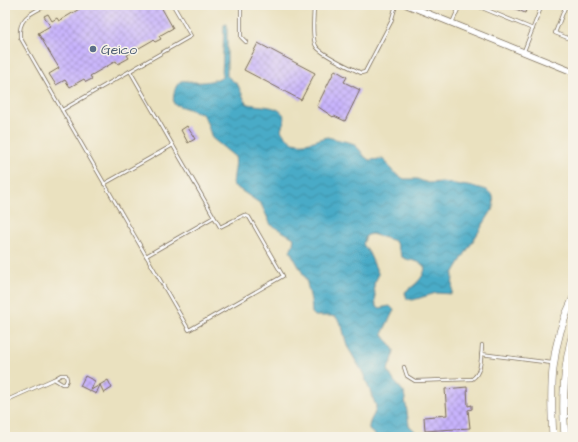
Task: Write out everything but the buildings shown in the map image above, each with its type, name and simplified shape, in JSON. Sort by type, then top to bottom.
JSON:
[{"type":"street","points":[[407,5],[572,72]]},
{"type":"street","points":[[553,437],[550,392],[553,363],[559,337],[573,299]]},
{"type":"street","points":[[565,437],[563,417],[564,380],[567,356],[573,333]]},
{"type":"lane","points":[[47,5],[25,17],[20,26],[20,37],[189,330],[283,276],[249,217],[244,215],[220,227],[130,71]]},
{"type":"lane","points":[[62,110],[191,36],[173,5]]},
{"type":"lane","points":[[241,5],[241,37],[246,42]]},
{"type":"lane","points":[[314,5],[314,39],[316,46],[321,52],[361,73],[366,70],[391,22],[396,5]]},
{"type":"lane","points":[[452,24],[460,5]]},
{"type":"lane","points":[[475,5],[533,28]]},
{"type":"lane","points":[[523,52],[542,5]]},
{"type":"lane","points":[[566,5],[555,33],[573,40]]},
{"type":"lane","points":[[104,184],[173,145]]},
{"type":"lane","points":[[146,256],[214,217]]},
{"type":"lane","points":[[404,367],[407,376],[415,381],[472,379],[478,372],[482,345]]},
{"type":"lane","points":[[481,354],[553,363]]},
{"type":"lane","points":[[5,401],[58,376],[63,375],[67,377],[65,384],[62,384],[54,379]]},
{"type":"lane","points":[[563,417],[573,415]]},
{"type":"water","points":[[227,24],[227,76],[238,85],[246,103],[274,108],[282,113],[285,118],[281,130],[285,137],[290,141],[296,143],[308,143],[327,137],[352,143],[369,160],[384,159],[393,172],[404,179],[417,179],[428,183],[442,182],[480,188],[487,190],[493,196],[494,207],[453,274],[452,294],[436,293],[413,300],[407,299],[405,293],[423,275],[425,268],[423,265],[402,257],[395,241],[371,234],[366,236],[363,244],[378,273],[374,284],[376,306],[379,308],[390,306],[394,310],[383,332],[383,335],[394,350],[393,358],[388,371],[394,381],[404,392],[409,425],[421,437],[377,437],[369,430],[376,406],[363,373],[347,346],[342,326],[336,317],[315,316],[312,313],[311,300],[306,279],[290,251],[294,238],[271,225],[261,204],[233,185],[236,163],[235,157],[212,138],[206,120],[202,114],[174,104],[174,91],[181,81],[205,82],[222,77],[224,25]]},
{"type":"place","name":"Geico","points":[[93,49]]}]
